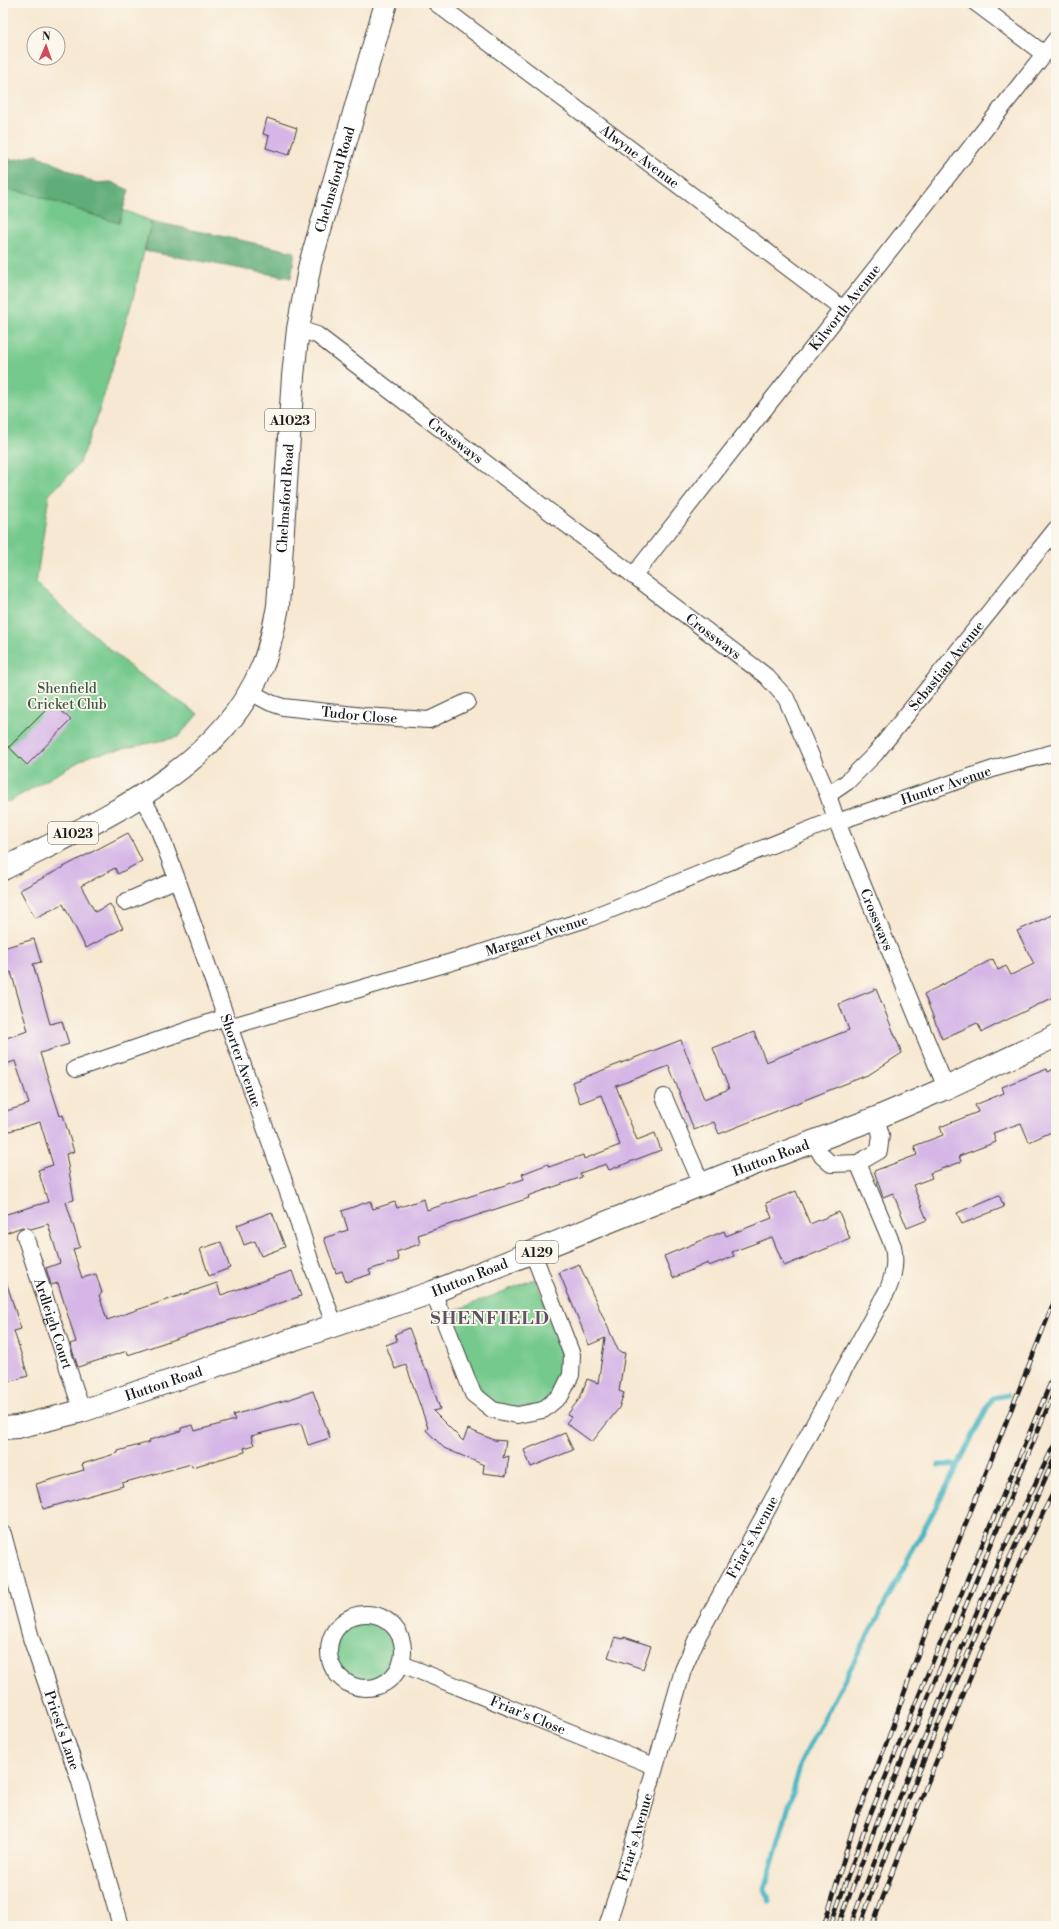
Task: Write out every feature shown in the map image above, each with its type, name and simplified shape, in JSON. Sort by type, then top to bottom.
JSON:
[{"type":"main road","name":"Chelmsford Road","points":[[3,869],[142,797],[199,753],[227,725],[250,692],[262,668],[271,643],[278,606],[293,376],[298,329],[310,264],[386,3]]},
{"type":"main road","name":"Hutton Road","points":[[3,1428],[17,1427],[82,1411],[433,1292],[702,1185],[876,1118],[946,1088],[1056,1036]]},
{"type":"street","name":"Alwyne Avenue","points":[[436,3],[843,309]]},
{"type":"street","points":[[976,3],[1044,54]]},
{"type":"street","name":"Kilworth Avenue","points":[[633,576],[1056,39]]},
{"type":"street","name":"Crossways","points":[[298,329],[317,335],[766,676],[778,687],[786,698],[828,794],[837,821],[946,1088]]},
{"type":"street","name":"Sebastian Avenue","points":[[828,794],[847,782],[876,754],[1056,529]]},
{"type":"street","name":"Tudor Close","points":[[250,692],[283,707],[364,716],[429,720],[467,702]]},
{"type":"street","name":"Hunter Avenue","points":[[837,821],[999,766],[1056,752]]},
{"type":"street","name":"Shorter Avenue","points":[[142,797],[157,825],[177,879],[296,1215],[310,1260],[335,1326]]},
{"type":"street","name":"Margaret Avenue","points":[[227,1022],[462,959],[590,918],[837,821]]},
{"type":"street","points":[[125,902],[177,879]]},
{"type":"street","points":[[75,1069],[227,1022]]},
{"type":"street","points":[[664,1097],[702,1185]]},
{"type":"street","points":[[814,1142],[822,1156],[831,1164],[858,1163],[879,1150],[881,1135],[876,1118]]},
{"type":"street","name":"Friar's Avenue","points":[[607,1926],[632,1848],[654,1766],[683,1670],[698,1636],[888,1289],[894,1275],[895,1258],[893,1246],[858,1163]]},
{"type":"street","name":"Ardleigh Court","points":[[26,1236],[82,1411]]},
{"type":"street","points":[[433,1292],[473,1394],[493,1410],[517,1415],[543,1410],[561,1395],[571,1376],[572,1355],[533,1253]]},
{"type":"street","name":"Priest's Lane","points":[[3,1534],[31,1638],[80,1782],[121,1926]]},
{"type":"street","points":[[364,1613],[375,1615],[385,1618],[400,1633],[404,1654],[402,1664],[396,1675],[386,1683],[375,1688],[362,1688],[350,1685],[340,1678],[333,1668],[329,1656],[329,1644],[334,1632],[342,1623],[352,1616],[364,1613]]},
{"type":"street","name":"Friar's Close","points":[[402,1664],[654,1766]]},
{"type":"green space","points":[[37,155],[95,183],[111,182],[129,190],[119,223],[28,193],[3,189],[3,157],[12,160]]},
{"type":"green space","name":"Shenfield Cricket Club","points":[[3,163],[151,221],[134,295],[98,415],[79,464],[49,495],[36,584],[136,672],[198,714],[178,737],[89,756],[8,802],[3,801]]},
{"type":"green space","points":[[151,221],[295,252],[291,278],[145,251]]},
{"type":"green space","points":[[535,1279],[566,1357],[565,1372],[559,1388],[541,1406],[503,1409],[478,1393],[447,1314]]},
{"type":"green space","points":[[361,1620],[373,1620],[389,1629],[396,1639],[398,1651],[396,1663],[389,1673],[373,1682],[361,1682],[350,1677],[341,1668],[336,1657],[336,1645],[341,1634],[350,1625]]},
{"type":"building","points":[[267,118],[297,128],[289,155],[266,148],[269,136],[263,134]]},
{"type":"building","points":[[53,703],[71,720],[27,765],[9,747]]},
{"type":"building","points":[[128,833],[142,861],[118,874],[115,868],[81,886],[95,912],[110,904],[123,928],[86,948],[63,904],[35,918],[20,890]]},
{"type":"building","points":[[1056,913],[1056,996],[982,1032],[977,1023],[942,1039],[924,994],[993,959],[998,970],[1006,966],[1011,975],[1034,964],[1017,931]]},
{"type":"building","points":[[34,939],[41,962],[33,964],[50,1024],[62,1021],[69,1044],[40,1053],[60,1116],[63,1115],[74,1152],[66,1154],[74,1200],[66,1202],[80,1247],[73,1250],[82,1278],[96,1274],[102,1293],[99,1295],[107,1320],[217,1283],[221,1295],[292,1271],[301,1296],[128,1355],[127,1351],[78,1367],[70,1344],[76,1342],[58,1283],[51,1285],[46,1268],[60,1263],[48,1224],[31,1229],[22,1227],[3,1234],[3,1215],[48,1202],[38,1170],[53,1165],[40,1122],[3,1133],[3,1112],[29,1104],[15,1061],[3,1065],[3,1039],[28,1031],[11,972],[3,975],[3,948]]},
{"type":"building","points":[[876,989],[902,1053],[870,1074],[719,1134],[714,1122],[694,1130],[669,1066],[616,1086],[637,1140],[655,1133],[661,1150],[609,1170],[606,1164],[580,1173],[582,1177],[528,1196],[529,1198],[418,1235],[420,1244],[396,1252],[399,1260],[369,1270],[371,1274],[346,1282],[342,1271],[336,1273],[324,1238],[348,1230],[342,1211],[370,1201],[373,1209],[395,1202],[397,1208],[424,1199],[427,1210],[524,1179],[522,1174],[548,1164],[549,1167],[583,1155],[584,1159],[620,1145],[601,1095],[580,1103],[572,1082],[681,1040],[704,1099],[729,1089],[713,1048],[754,1032],[766,1062],[849,1030],[839,1004]]},
{"type":"building","points":[[1056,1068],[1056,1130],[1029,1142],[1021,1123],[993,1133],[996,1142],[959,1156],[961,1162],[930,1173],[932,1178],[913,1185],[927,1220],[907,1228],[893,1193],[883,1197],[874,1171],[917,1155],[914,1146],[943,1135],[940,1127],[978,1112],[975,1105],[1004,1093],[1002,1087],[1047,1069],[1048,1072]]},
{"type":"building","points":[[796,1191],[810,1224],[839,1212],[850,1239],[784,1266],[772,1237],[732,1252],[734,1256],[709,1266],[708,1263],[673,1278],[664,1256],[724,1231],[726,1236],[772,1218],[766,1203]]},
{"type":"building","points":[[999,1195],[1004,1207],[962,1224],[957,1213]]},
{"type":"building","points":[[272,1212],[285,1247],[261,1256],[255,1241],[244,1245],[237,1225]]},
{"type":"building","points":[[221,1242],[230,1268],[209,1276],[200,1249]]},
{"type":"building","points":[[579,1264],[619,1352],[625,1353],[619,1391],[624,1393],[619,1408],[592,1442],[566,1423],[571,1417],[567,1415],[580,1398],[587,1379],[598,1383],[605,1338],[589,1345],[559,1272]]},
{"type":"building","points":[[3,1281],[6,1281],[21,1329],[14,1331],[28,1376],[5,1383],[3,1376]]},
{"type":"building","points":[[409,1328],[425,1370],[427,1369],[440,1409],[433,1411],[463,1441],[468,1429],[494,1440],[506,1441],[503,1458],[509,1456],[506,1476],[483,1473],[484,1465],[444,1448],[426,1430],[428,1428],[406,1365],[395,1369],[386,1345],[397,1341],[395,1334]]},
{"type":"building","points":[[313,1391],[330,1438],[308,1445],[301,1423],[251,1436],[254,1445],[244,1448],[245,1452],[192,1467],[191,1464],[122,1483],[123,1486],[43,1509],[36,1484],[84,1470],[82,1464],[118,1453],[118,1451],[150,1442],[149,1440],[181,1431],[181,1428],[193,1425],[195,1431],[235,1420],[233,1415]]},
{"type":"building","points":[[565,1433],[573,1450],[531,1467],[524,1450]]},
{"type":"building","points":[[615,1637],[623,1639],[624,1637],[651,1646],[643,1669],[608,1657]]},
{"type":"waterway","points":[[938,1465],[958,1465],[992,1398],[1008,1395]]},
{"type":"waterway","points":[[770,1902],[765,1889],[802,1760],[958,1465]]},
{"type":"railway","points":[[824,1926],[856,1818],[887,1742],[950,1563],[1056,1297]]},
{"type":"railway","points":[[831,1924],[868,1820],[930,1668],[1056,1370]]},
{"type":"railway","points":[[838,1926],[884,1804],[1056,1387]]},
{"type":"railway","points":[[850,1926],[896,1806],[1000,1556],[1056,1441]]},
{"type":"railway","points":[[860,1926],[905,1807],[953,1689],[1056,1455]]},
{"type":"railway","points":[[872,1926],[984,1644],[1056,1487]]},
{"type":"district","name":"SHENFIELD","points":[[490,1318]]}]
